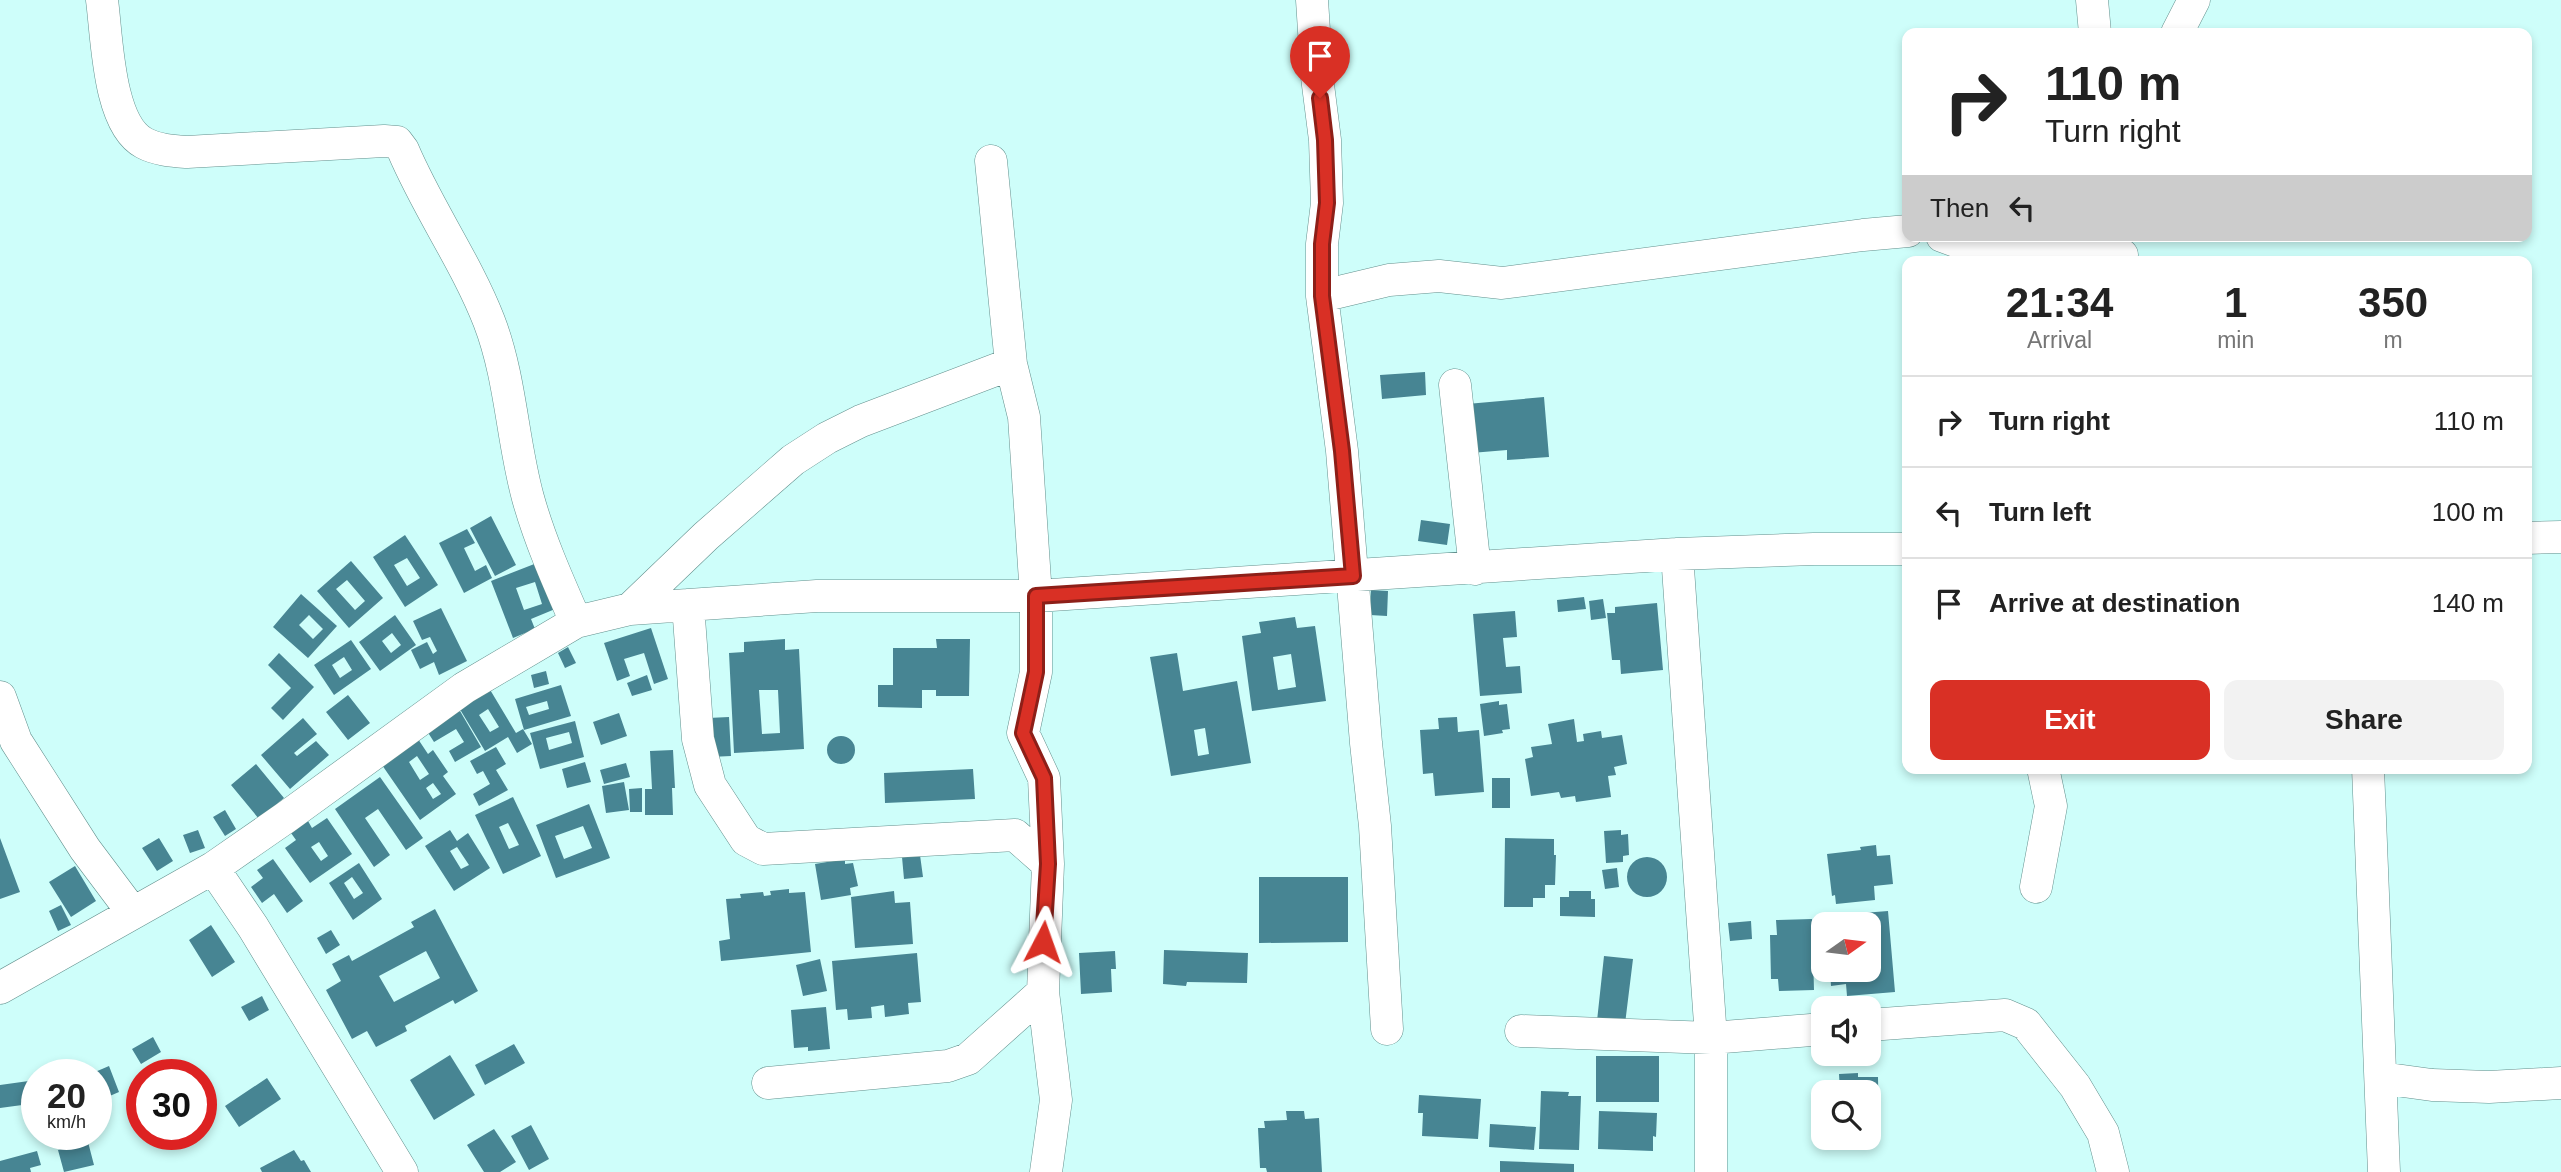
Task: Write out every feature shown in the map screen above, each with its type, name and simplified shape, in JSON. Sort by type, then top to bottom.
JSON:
[{"type":"street","points":[[102,0],[116,99],[127,128],[143,143],[166,150],[187,152],[397,142],[489,321],[506,376],[514,433],[528,497],[549,559],[576,622]]},
{"type":"street","points":[[1312,0],[1326,165],[1327,203],[1322,244],[1322,296],[1342,451],[1375,826],[1388,1029]]},
{"type":"street","points":[[2092,0],[2095,28]]},
{"type":"street","points":[[2180,28],[2194,0]]},
{"type":"street","points":[[991,161],[1011,364],[1024,417],[1036,596],[1036,672],[1023,733],[1044,778],[1048,864],[1043,992],[1056,1100],[1046,1172]]},
{"type":"street","points":[[1322,296],[1389,280],[1439,276],[1502,283],[1902,232]]},
{"type":"street","points":[[1958,242],[1997,256]]},
{"type":"street","points":[[2036,256],[2122,251]]},
{"type":"street","points":[[630,608],[783,468],[827,438],[861,421],[1011,364]]},
{"type":"street","points":[[1455,385],[1475,569]]},
{"type":"street","points":[[2532,538],[2561,537]]},
{"type":"street","points":[[0,988],[213,867],[464,688],[576,622],[630,608],[817,596],[1036,596],[1676,554],[1902,549]]},
{"type":"street","points":[[1676,554],[1711,1038],[1711,1172]]},
{"type":"street","points":[[688,605],[698,739],[710,785],[746,840],[764,849],[1014,835],[1048,864]]},
{"type":"street","points":[[0,697],[16,741],[85,849],[133,913]]},
{"type":"street","points":[[2036,887],[2051,806],[2044,774]]},
{"type":"street","points":[[2368,774],[2384,1172]]},
{"type":"street","points":[[213,867],[253,927],[402,1172]]},
{"type":"street","points":[[768,1083],[948,1066],[968,1059],[1043,992]]},
{"type":"street","points":[[1881,1025],[2005,1015],[2026,1024],[2075,1086],[2104,1133],[2113,1172]]},
{"type":"street","points":[[1521,1031],[1711,1038],[1811,1030]]},
{"type":"street","points":[[2381,1078],[2431,1085],[2489,1087],[2561,1083]]},
{"type":"building","points":[[1425,372],[1426,395],[1382,399],[1380,375]]},
{"type":"building","points":[[1544,397],[1549,457],[1507,460],[1507,450],[1471,453],[1467,404]]},
{"type":"building","points":[[491,516],[516,565],[495,576],[470,528]]},
{"type":"building","points":[[1421,520],[1450,524],[1447,545],[1418,541]]},
{"type":"building","points":[[467,529],[475,543],[464,548],[475,571],[486,565],[492,578],[464,593],[439,543]]},
{"type":"building","points":[[405,535],[438,585],[405,607],[373,557]],"holes":[[[407,558],[420,578],[407,586],[394,565]]]},
{"type":"building","points":[[351,561],[383,598],[349,628],[317,591]],"holes":[[[347,580],[365,601],[355,610],[336,589]]]},
{"type":"building","points":[[542,561],[560,607],[531,619],[535,629],[513,638],[491,581]],"holes":[[[535,582],[542,604],[524,610],[516,588]]]},
{"type":"building","points":[[1371,590],[1388,591],[1387,616],[1370,615]]},
{"type":"building","points":[[301,594],[337,626],[308,658],[273,627]],"holes":[[[309,615],[323,629],[313,639],[299,625]]]},
{"type":"building","points":[[1584,597],[1586,609],[1558,612],[1557,600]]},
{"type":"building","points":[[1603,599],[1606,618],[1591,620],[1589,601]]},
{"type":"building","points":[[1657,603],[1663,670],[1621,674],[1620,660],[1612,660],[1607,613],[1615,613],[1615,607]]},
{"type":"building","points":[[441,608],[467,661],[439,675],[434,662],[420,669],[411,650],[427,642],[433,654],[437,651],[430,637],[422,640],[413,621]]},
{"type":"building","points":[[1515,611],[1517,637],[1503,638],[1506,667],[1520,666],[1522,693],[1480,696],[1473,614]]},
{"type":"building","points":[[395,615],[416,645],[380,671],[359,642]],"holes":[[[392,633],[401,645],[391,653],[382,641]]]},
{"type":"building","points":[[1295,617],[1297,628],[1315,626],[1326,701],[1252,711],[1242,636],[1261,633],[1259,622]],"holes":[[[1291,654],[1296,687],[1278,690],[1273,657]]]},
{"type":"building","points":[[651,628],[668,679],[654,684],[644,653],[624,659],[630,676],[617,681],[604,643]]},
{"type":"building","points":[[785,639],[785,650],[799,649],[804,749],[734,753],[729,653],[744,652],[744,642]],"holes":[[[759,690],[778,690],[780,733],[762,734]]]},
{"type":"building","points":[[936,639],[970,639],[969,696],[936,696],[936,690],[922,690],[922,708],[878,707],[878,685],[893,685],[893,648],[937,648]]},
{"type":"building","points":[[351,640],[371,669],[334,695],[314,665]],"holes":[[[344,657],[352,670],[340,678],[332,665]]]},
{"type":"building","points":[[568,647],[576,663],[565,668],[558,653]]},
{"type":"building","points":[[279,653],[314,687],[283,720],[271,708],[291,688],[268,665]]},
{"type":"building","points":[[1177,653],[1183,691],[1237,681],[1251,763],[1171,776],[1150,657]],"holes":[[[1205,728],[1209,754],[1198,756],[1194,730]]]},
{"type":"building","points":[[546,671],[549,684],[534,688],[531,675]]},
{"type":"building","points":[[647,675],[652,690],[632,696],[627,683]]},
{"type":"building","points":[[561,685],[571,716],[524,730],[515,699]],"holes":[[[547,701],[549,709],[529,715],[526,707]]]},
{"type":"building","points":[[489,688],[516,733],[523,729],[532,744],[517,753],[508,737],[485,751],[458,706]],"holes":[[[488,709],[499,727],[490,732],[479,715]]]},
{"type":"building","points":[[348,695],[370,723],[348,740],[326,712]]},
{"type":"building","points":[[1499,701],[1499,705],[1507,704],[1510,729],[1484,736],[1480,704]]},
{"type":"building","points":[[460,711],[481,747],[455,762],[449,751],[464,742],[456,729],[434,742],[427,731]]},
{"type":"building","points":[[619,713],[627,736],[601,745],[593,722]]},
{"type":"building","points":[[729,717],[731,756],[710,757],[708,718]]},
{"type":"building","points":[[1457,717],[1458,732],[1479,730],[1484,792],[1435,796],[1433,773],[1423,774],[1420,730],[1439,729],[1438,718]]},
{"type":"building","points":[[303,718],[317,734],[294,753],[297,756],[316,741],[329,755],[290,789],[261,755]]},
{"type":"building","points":[[1574,719],[1577,742],[1584,741],[1583,734],[1601,731],[1602,738],[1622,735],[1627,764],[1614,767],[1616,775],[1608,776],[1611,797],[1576,802],[1575,796],[1561,798],[1559,792],[1531,796],[1525,759],[1533,757],[1531,747],[1552,744],[1548,724]]},
{"type":"building","points":[[575,721],[584,757],[540,769],[530,733]],"holes":[[[569,732],[572,743],[549,750],[546,738]]]},
{"type":"building","points":[[841,736],[851,740],[855,750],[851,760],[841,764],[831,760],[827,750],[831,740]]},
{"type":"building","points":[[418,739],[428,754],[433,750],[448,772],[443,776],[456,794],[420,820],[382,765]],"holes":[[[417,756],[429,774],[420,780],[409,762]],[[433,783],[441,794],[433,799],[426,788]]]},
{"type":"building","points":[[496,747],[506,764],[496,770],[508,790],[479,806],[473,794],[490,784],[483,771],[477,774],[470,761]]},
{"type":"building","points":[[673,750],[673,815],[645,815],[645,789],[652,789],[650,751]]},
{"type":"building","points":[[585,762],[591,782],[567,788],[562,769]]},
{"type":"building","points":[[626,763],[630,777],[604,784],[600,770]]},
{"type":"building","points":[[256,764],[284,798],[259,819],[231,785]]},
{"type":"building","points":[[973,769],[975,799],[885,803],[884,773]]},
{"type":"building","points":[[380,777],[423,838],[406,850],[378,809],[365,818],[390,855],[374,867],[335,809]]},
{"type":"building","points":[[1492,778],[1510,778],[1510,808],[1492,808]]},
{"type":"building","points":[[624,782],[629,810],[606,813],[602,786]]},
{"type":"building","points":[[642,788],[642,812],[630,812],[629,789]]},
{"type":"building","points":[[513,797],[541,856],[503,874],[475,815]],"holes":[[[508,823],[519,845],[509,849],[499,827]]]},
{"type":"building","points":[[589,804],[610,858],[556,878],[536,825]],"holes":[[[583,826],[592,848],[564,859],[555,836]]]},
{"type":"building","points":[[225,810],[236,829],[225,836],[213,817]]},
{"type":"building","points":[[327,818],[352,854],[310,883],[285,848],[296,840],[291,833],[308,821],[312,828]],"holes":[[[319,842],[328,856],[321,861],[311,847]]]},
{"type":"building","points":[[198,830],[205,848],[190,853],[183,835]]},
{"type":"building","points":[[450,830],[457,841],[468,833],[490,868],[454,891],[425,846]],"holes":[[[457,847],[469,865],[461,869],[450,851]]]},
{"type":"building","points":[[1621,830],[1621,835],[1628,834],[1629,855],[1623,856],[1623,862],[1606,863],[1604,831]]},
{"type":"building","points":[[0,838],[20,892],[0,899]]},
{"type":"building","points":[[159,838],[173,861],[157,871],[142,848]]},
{"type":"building","points":[[1505,838],[1554,839],[1555,885],[1545,885],[1545,898],[1533,898],[1533,907],[1504,907]]},
{"type":"building","points":[[1876,845],[1877,856],[1890,855],[1893,884],[1874,886],[1875,900],[1836,904],[1835,895],[1832,896],[1827,854],[1861,850],[1860,847]]},
{"type":"building","points":[[920,855],[923,877],[904,879],[902,857]]},
{"type":"building","points":[[1647,857],[1655,858],[1661,863],[1666,869],[1666,885],[1661,891],[1655,896],[1647,897],[1639,896],[1633,891],[1628,885],[1627,877],[1628,869],[1633,863],[1639,858]]},
{"type":"building","points":[[273,859],[303,901],[287,913],[274,894],[262,903],[251,887],[263,878],[257,870]]},
{"type":"building","points":[[845,859],[845,864],[853,863],[858,886],[850,888],[851,895],[821,900],[815,864]]},
{"type":"building","points":[[359,863],[382,899],[353,920],[329,883]],"holes":[[[352,877],[363,893],[354,899],[344,883]]]},
{"type":"building","points":[[75,866],[96,901],[71,917],[49,882]]},
{"type":"building","points":[[1617,868],[1619,887],[1605,889],[1602,870]]},
{"type":"building","points":[[1259,877],[1348,877],[1348,942],[1259,943]]},
{"type":"building","points":[[789,889],[789,893],[805,892],[811,952],[721,961],[719,941],[730,939],[726,899],[741,898],[740,894],[763,892],[764,896],[771,895],[770,891]]},
{"type":"building","points":[[894,891],[895,903],[910,902],[913,944],[855,948],[851,897]]},
{"type":"building","points":[[1569,891],[1591,891],[1591,899],[1595,899],[1595,917],[1560,916],[1560,897],[1569,897]]},
{"type":"building","points":[[61,905],[71,925],[58,931],[49,911]]},
{"type":"building","points":[[435,909],[478,991],[455,1004],[453,1000],[405,1026],[407,1031],[376,1047],[367,1031],[352,1039],[326,990],[341,981],[332,964],[349,955],[352,961],[414,927],[411,922]],"holes":[[[426,951],[440,978],[394,1002],[379,976]]]},
{"type":"building","points":[[1888,911],[1895,992],[1847,996],[1846,984],[1831,986],[1831,982],[1881,982],[1881,912],[1875,912]]},
{"type":"building","points":[[1811,919],[1811,982],[1814,982],[1814,990],[1779,991],[1778,979],[1771,979],[1770,935],[1777,935],[1776,920]]},
{"type":"building","points":[[1751,921],[1752,939],[1730,941],[1728,923]]},
{"type":"building","points":[[211,925],[235,962],[212,977],[189,940]]},
{"type":"building","points":[[331,930],[340,945],[326,954],[317,938]]},
{"type":"building","points":[[1164,950],[1248,953],[1247,983],[1187,982],[1186,986],[1163,984]]},
{"type":"building","points":[[1115,951],[1116,969],[1111,969],[1112,992],[1081,994],[1079,953]]},
{"type":"building","points":[[917,953],[921,1002],[908,1003],[909,1014],[885,1017],[884,1005],[871,1007],[872,1018],[848,1020],[847,1009],[836,1010],[832,961]]},
{"type":"building","points":[[1604,956],[1633,959],[1625,1024],[1597,1021]]},
{"type":"building","points":[[820,959],[827,991],[803,996],[796,965]]},
{"type":"building","points":[[262,996],[269,1010],[249,1021],[241,1007]]},
{"type":"building","points":[[826,1007],[830,1049],[808,1051],[808,1047],[794,1048],[791,1010]]},
{"type":"building","points":[[153,1037],[161,1052],[149,1059],[138,1059],[132,1049]]},
{"type":"building","points":[[514,1044],[525,1063],[485,1085],[475,1065]]},
{"type":"building","points":[[450,1055],[475,1095],[434,1120],[410,1080]]},
{"type":"building","points":[[1596,1056],[1659,1056],[1659,1102],[1596,1102]]},
{"type":"building","points":[[1858,1073],[1858,1077],[1878,1077],[1878,1080],[1839,1080],[1839,1074]]},
{"type":"building","points":[[112,1074],[119,1092],[112,1095]]},
{"type":"building","points":[[267,1078],[281,1099],[239,1127],[225,1106]]},
{"type":"building","points":[[21,1082],[21,1105],[0,1108],[0,1085]]},
{"type":"building","points":[[1541,1091],[1569,1092],[1568,1096],[1581,1096],[1579,1150],[1539,1149]]},
{"type":"building","points":[[1419,1095],[1481,1099],[1478,1139],[1422,1136],[1423,1113],[1418,1113]]},
{"type":"building","points":[[1286,1111],[1304,1111],[1305,1119],[1319,1118],[1322,1172],[1267,1172],[1266,1168],[1260,1168],[1258,1128],[1265,1128],[1264,1121],[1287,1120]]},
{"type":"building","points":[[1599,1111],[1657,1113],[1653,1151],[1598,1149]]},
{"type":"building","points":[[1490,1124],[1536,1127],[1534,1150],[1489,1147]]},
{"type":"building","points":[[531,1125],[549,1159],[529,1170],[511,1136]]},
{"type":"building","points":[[494,1129],[516,1162],[500,1172],[484,1172],[467,1145]]},
{"type":"building","points":[[58,1150],[90,1150],[94,1165],[64,1172]]},
{"type":"building","points":[[294,1150],[311,1172],[262,1172],[260,1168]]},
{"type":"building","points":[[37,1151],[41,1165],[30,1168],[31,1172],[0,1172],[0,1161]]},
{"type":"building","points":[[1500,1161],[1574,1164],[1574,1172],[1500,1172]]},
{"type":"route","points":[[1043,942],[1048,864],[1044,778],[1023,733],[1036,672],[1036,596],[1353,576],[1342,451],[1322,296],[1322,244],[1327,203],[1325,140],[1320,98]]}]
